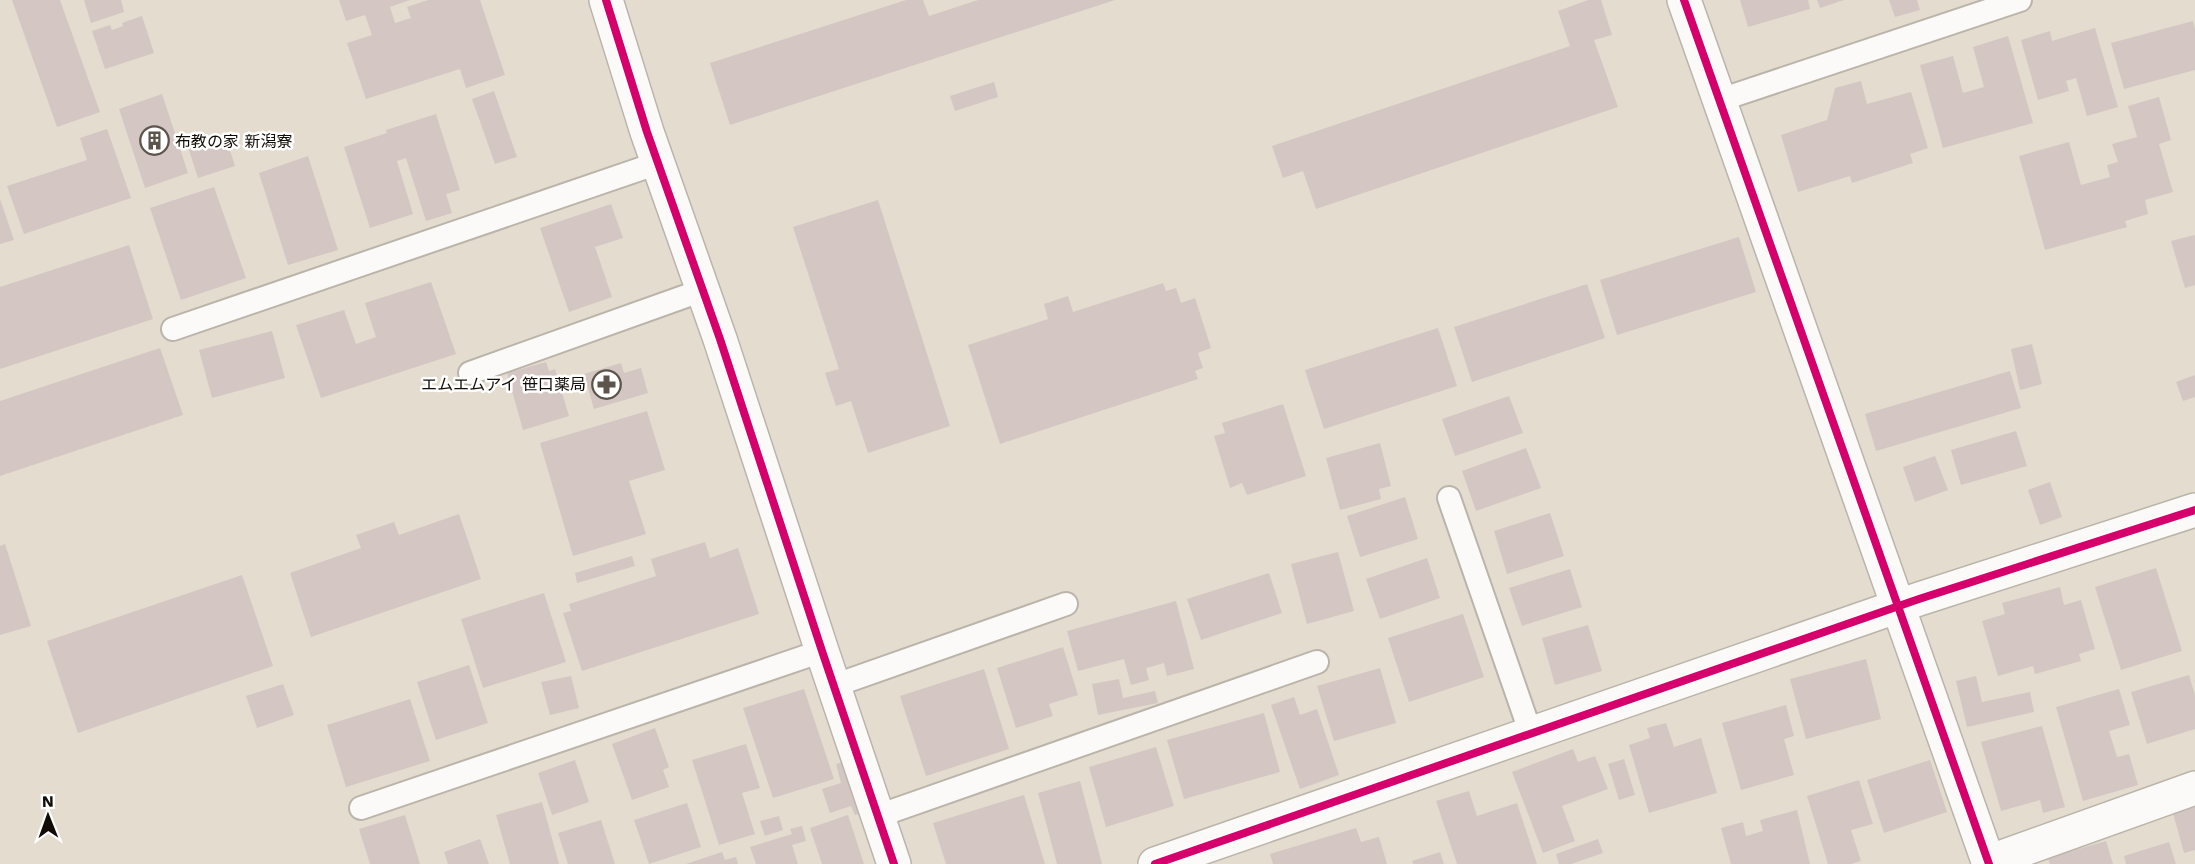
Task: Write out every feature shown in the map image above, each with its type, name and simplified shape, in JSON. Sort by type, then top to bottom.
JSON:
[{"type":"street","points":[[606,0],[658,163],[703,290],[894,864]]},
{"type":"street","points":[[1684,0],[1899,607],[1986,863],[2195,788]]},
{"type":"street","points":[[1155,864],[1899,607],[2195,510]]},
{"type":"lane","points":[[1720,100],[2020,0]]},
{"type":"lane","points":[[173,329],[658,163]]},
{"type":"lane","points":[[470,373],[703,290]]},
{"type":"lane","points":[[1449,498],[1532,734]]},
{"type":"lane","points":[[833,686],[1066,604]]},
{"type":"lane","points":[[361,808],[822,651]]},
{"type":"lane","points":[[878,816],[1317,662]]},
{"type":"building","points":[[12,0],[60,0],[100,112],[57,127]]},
{"type":"building","points":[[84,0],[121,0],[124,12],[91,23]]},
{"type":"building","points":[[339,0],[410,0],[390,7],[395,23],[411,18],[407,7],[428,0],[480,0],[505,75],[466,88],[460,69],[366,99],[347,43],[372,35],[365,15],[346,21]]},
{"type":"building","points":[[906,0],[923,0],[929,16],[978,0],[1115,0],[730,125],[710,63]]},
{"type":"building","points":[[1588,0],[1601,0],[1612,35],[1594,40],[1618,107],[1316,209],[1303,171],[1283,178],[1272,146],[1570,46],[1558,11]]},
{"type":"building","points":[[1740,0],[1808,0],[1810,9],[1748,27]]},
{"type":"building","points":[[1817,0],[1844,0],[1820,8]]},
{"type":"building","points":[[1889,0],[1917,0],[1920,10],[1895,17]]},
{"type":"building","points":[[142,16],[154,53],[105,69],[92,31],[110,25],[112,30],[123,26],[122,23]]},
{"type":"building","points":[[2193,21],[2195,70],[2124,89],[2111,43]]},
{"type":"building","points":[[2095,28],[2118,107],[2087,116],[2076,78],[2066,81],[2069,91],[2038,100],[2021,40],[2050,31],[2052,41]]},
{"type":"building","points":[[2008,36],[2033,123],[1943,148],[1920,65],[1953,56],[1963,93],[1984,87],[1973,47]]},
{"type":"building","points":[[1861,81],[1867,104],[1911,92],[1928,148],[1910,154],[1913,163],[1852,183],[1850,176],[1798,192],[1781,135],[1827,120],[1835,88]]},
{"type":"building","points":[[994,82],[998,97],[955,111],[950,96]]},
{"type":"building","points":[[494,91],[517,157],[495,164],[472,99]]},
{"type":"building","name":"布教の家 新潟寮","points":[[162,94],[188,173],[145,188],[119,109]]},
{"type":"building","points":[[2159,97],[2171,140],[2159,144],[2173,192],[2145,200],[2148,214],[2125,221],[2127,227],[2045,250],[2019,156],[2069,142],[2081,185],[2110,177],[2107,165],[2118,162],[2112,144],[2137,137],[2128,106]]},
{"type":"building","points":[[436,114],[460,190],[446,194],[452,213],[426,221],[406,158],[397,161],[413,214],[370,228],[344,147],[387,133],[386,130]]},
{"type":"building","points":[[107,129],[131,198],[24,234],[7,186],[87,160],[80,138]]},
{"type":"building","points":[[225,135],[235,166],[198,178],[186,141],[203,136],[205,142]]},
{"type":"building","points":[[308,156],[338,250],[288,265],[259,173]]},
{"type":"building","points":[[214,187],[246,278],[181,300],[150,208]]},
{"type":"building","points":[[0,199],[14,240],[0,244]]},
{"type":"building","points":[[878,200],[950,426],[868,453],[851,401],[836,406],[825,373],[839,369],[793,227]]},
{"type":"building","points":[[611,204],[623,238],[595,247],[612,297],[569,312],[540,228]]},
{"type":"building","points":[[2195,235],[2195,285],[2185,288],[2171,241]]},
{"type":"building","points":[[1739,237],[1756,292],[1617,335],[1600,280]]},
{"type":"building","points":[[129,245],[153,319],[0,369],[0,287]]},
{"type":"building","points":[[431,282],[456,354],[321,398],[296,325],[344,310],[356,344],[376,337],[365,303]]},
{"type":"building","points":[[1163,283],[1166,291],[1176,288],[1181,303],[1195,298],[1211,348],[1198,353],[1203,368],[1195,371],[1198,379],[1000,444],[968,345],[1048,319],[1044,304],[1068,296],[1073,312]]},
{"type":"building","points":[[1587,284],[1605,338],[1472,382],[1454,327]]},
{"type":"building","points":[[1438,328],[1457,386],[1324,429],[1305,370]]},
{"type":"building","points":[[272,331],[285,378],[212,398],[199,350]]},
{"type":"building","points":[[2032,344],[2042,384],[2020,390],[2011,349]]},
{"type":"building","points":[[160,348],[183,415],[0,476],[0,401]]},
{"type":"building","points":[[546,362],[549,371],[555,369],[569,416],[523,430],[507,373]]},
{"type":"building","points":[[621,363],[624,373],[641,368],[648,393],[594,409],[584,374]]},
{"type":"building","points":[[2010,371],[2021,408],[1876,451],[1865,414]]},
{"type":"building","points":[[2195,375],[2195,397],[2183,401],[2176,382]]},
{"type":"building","points":[[1509,396],[1523,433],[1455,456],[1442,419]]},
{"type":"building","points":[[1283,404],[1306,476],[1247,495],[1242,483],[1230,488],[1214,436],[1225,433],[1222,423]]},
{"type":"building","points":[[647,411],[665,470],[629,481],[646,534],[573,556],[540,443]]},
{"type":"building","points":[[2016,431],[2027,466],[1961,485],[1951,450]]},
{"type":"building","points":[[1380,443],[1391,486],[1379,489],[1381,499],[1340,510],[1326,458]]},
{"type":"building","points":[[1526,448],[1541,488],[1476,511],[1462,471]]},
{"type":"building","points":[[1935,456],[1948,490],[1915,502],[1903,467]]},
{"type":"building","points":[[2050,482],[2062,517],[2040,525],[2028,490]]},
{"type":"building","points":[[1405,497],[1418,539],[1360,557],[1347,516]]},
{"type":"building","points":[[1550,513],[1564,556],[1507,574],[1494,531]]},
{"type":"building","points":[[459,514],[481,579],[311,637],[290,573],[361,548],[356,535],[394,522],[399,535]]},
{"type":"building","points":[[705,542],[710,558],[738,548],[759,614],[582,671],[563,613],[571,611],[569,604],[656,576],[651,559]]},
{"type":"building","points":[[5,544],[31,626],[0,635],[0,546]]},
{"type":"building","points":[[1338,552],[1354,611],[1307,624],[1291,564]]},
{"type":"building","points":[[632,556],[635,566],[577,583],[575,573]]},
{"type":"building","points":[[1427,558],[1440,598],[1380,619],[1366,579]]},
{"type":"building","points":[[2156,568],[2182,651],[2121,670],[2095,587]]},
{"type":"building","points":[[1570,569],[1582,607],[1522,626],[1509,588]]},
{"type":"building","points":[[1269,573],[1282,613],[1201,640],[1187,599]]},
{"type":"building","points":[[242,575],[273,666],[78,733],[47,641]]},
{"type":"building","points":[[2060,587],[2064,605],[2081,600],[2095,649],[2079,654],[2081,661],[2035,674],[2033,666],[1998,676],[1982,621],[2005,614],[2002,603]]},
{"type":"building","points":[[544,593],[566,662],[483,688],[461,619]]},
{"type":"building","points":[[1176,601],[1194,669],[1167,676],[1164,663],[1146,668],[1149,680],[1131,685],[1124,659],[1078,671],[1067,631]]},
{"type":"building","points":[[1463,614],[1484,677],[1409,702],[1388,638]]},
{"type":"building","points":[[1588,625],[1602,671],[1555,685],[1542,638]]},
{"type":"building","points":[[1063,647],[1078,695],[1049,704],[1053,716],[1016,728],[997,668]]},
{"type":"building","points":[[1866,659],[1881,719],[1806,739],[1790,679]]},
{"type":"building","points":[[469,665],[488,723],[436,740],[417,682]]},
{"type":"building","points":[[1380,668],[1396,723],[1334,741],[1317,686]]},
{"type":"building","points":[[984,669],[1009,749],[926,776],[900,696]]},
{"type":"building","points":[[2189,675],[2195,695],[2195,729],[2147,744],[2131,692]]},
{"type":"building","points":[[571,676],[579,708],[550,715],[541,682]]},
{"type":"building","points":[[1976,676],[1982,702],[2030,692],[2034,712],[1967,727],[1956,681]]},
{"type":"building","points":[[1119,679],[1123,698],[1155,691],[1158,703],[1098,715],[1092,684]]},
{"type":"building","points":[[283,684],[294,715],[257,728],[246,696]]},
{"type":"building","points":[[804,689],[834,779],[773,798],[743,708]]},
{"type":"building","points":[[2119,689],[2130,725],[2109,731],[2117,757],[2129,754],[2138,785],[2083,801],[2056,707]]},
{"type":"building","points":[[1294,697],[1300,715],[1317,709],[1339,775],[1300,789],[1271,705]]},
{"type":"building","points":[[410,699],[430,761],[346,787],[327,725]]},
{"type":"building","points":[[1786,705],[1794,736],[1784,739],[1794,775],[1741,790],[1722,723]]},
{"type":"building","points":[[1264,713],[1280,772],[1184,799],[1167,740]]},
{"type":"building","points":[[1666,723],[1674,747],[1701,738],[1717,793],[1649,813],[1629,745],[1650,738],[1647,728]]},
{"type":"building","points":[[2042,726],[2065,807],[2043,813],[2040,800],[2001,811],[1981,742]]},
{"type":"building","points":[[655,728],[669,767],[663,770],[669,787],[632,800],[612,744]]},
{"type":"building","points":[[746,744],[760,788],[742,793],[755,834],[719,845],[692,760]]},
{"type":"building","points":[[1156,747],[1174,806],[1106,827],[1089,767]]},
{"type":"building","points":[[1573,749],[1578,762],[1595,756],[1608,789],[1562,806],[1575,841],[1543,853],[1512,772]]},
{"type":"building","points":[[1624,759],[1635,795],[1619,800],[1608,764]]},
{"type":"building","points":[[575,760],[589,802],[552,815],[538,773]]},
{"type":"building","points":[[850,760],[867,812],[855,815],[851,806],[830,813],[822,789],[841,783],[836,764]]},
{"type":"building","points":[[1930,760],[1947,812],[1884,833],[1867,780]]},
{"type":"building","points":[[1859,780],[1873,824],[1851,830],[1861,861],[1851,864],[1828,864],[1807,796]]},
{"type":"building","points":[[1080,781],[1102,864],[1057,864],[1038,793]]},
{"type":"building","points":[[1469,791],[1477,816],[1517,803],[1537,864],[1457,864],[1436,801]]},
{"type":"building","points":[[1024,795],[1045,864],[946,864],[933,823]]},
{"type":"building","points":[[542,802],[559,864],[510,864],[496,815]]},
{"type":"building","points":[[687,803],[701,847],[649,864],[634,820]]},
{"type":"building","points":[[2195,807],[2195,850],[2184,853],[2173,813]]},
{"type":"building","points":[[1797,810],[1810,864],[1731,864],[1721,828],[1743,822],[1746,836],[1763,831],[1760,820]]},
{"type":"building","points":[[405,815],[420,864],[370,864],[359,829]]},
{"type":"building","points":[[848,815],[864,864],[822,864],[810,828]]},
{"type":"building","points":[[779,816],[783,830],[765,836],[760,821]]},
{"type":"building","points":[[601,820],[615,864],[568,864],[558,833]]},
{"type":"building","points":[[802,826],[806,841],[792,845],[798,864],[756,864],[750,847],[792,834],[790,829]]},
{"type":"building","points":[[1356,828],[1361,842],[1379,837],[1387,864],[1273,864],[1270,854]]},
{"type":"building","points":[[480,839],[489,864],[448,864],[444,852]]},
{"type":"building","points":[[1598,839],[1603,853],[1571,864],[1559,864],[1556,854]]},
{"type":"building","points":[[2106,841],[2113,864],[2050,864],[2048,858]]},
{"type":"building","points":[[2169,842],[2176,864],[2126,864],[2124,856]]},
{"type":"building","points":[[722,852],[725,860],[736,857],[738,864],[686,864]]},
{"type":"building","points":[[1440,852],[1444,864],[1413,864],[1412,861]]},
{"type":"cycle path","points":[[606,0],[647,132],[720,339],[894,864]]},
{"type":"cycle path","points":[[1684,0],[1989,864]]},
{"type":"cycle path","points":[[1155,864],[1919,599],[2195,510]]},
{"type":"place","name":"布教の家 新潟寮","points":[[154,141]]},
{"type":"place","name":"エムエムアイ 笹口薬局","points":[[607,384]]}]
